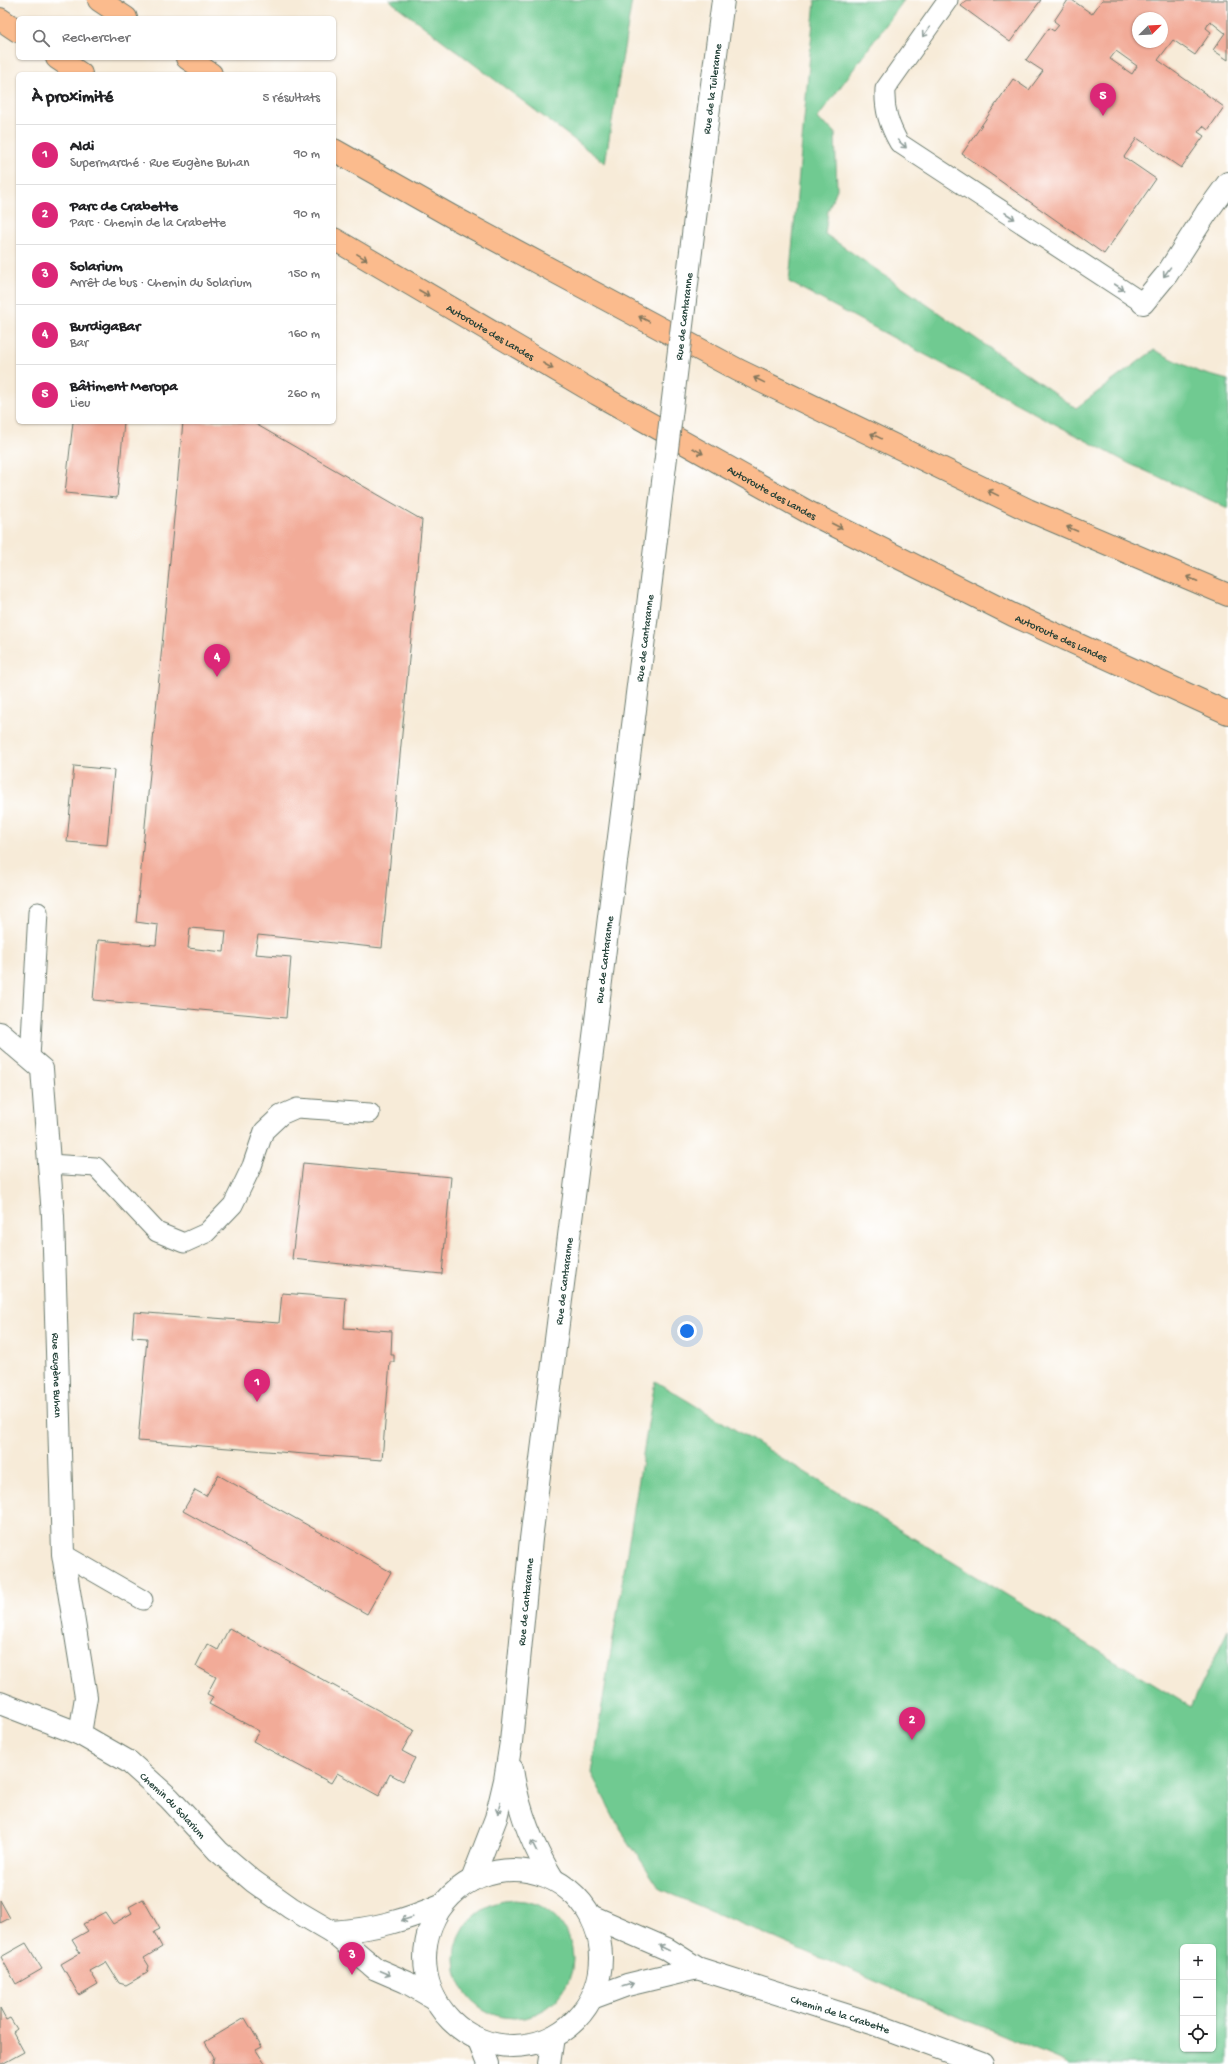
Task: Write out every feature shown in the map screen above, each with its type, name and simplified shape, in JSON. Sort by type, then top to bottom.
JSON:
[{"type":"highway","points":[[99,0],[123,16]]},
{"type":"highway","points":[[0,19],[16,30]]},
{"type":"highway","points":[[60,60],[78,72]]},
{"type":"highway","points":[[190,60],[208,72]]},
{"type":"highway","points":[[336,151],[451,216],[738,370],[1028,510],[1228,595]]},
{"type":"highway","name":"Autoroute des Landes","points":[[336,240],[597,394],[808,512],[1013,615],[1228,713]]},
{"type":"street","name":"Rue de la Tuileranne","points":[[700,177],[723,0]]},
{"type":"street","name":"Rue de Cantaranne","points":[[472,1880],[496,1818],[505,1780],[511,1742],[531,1539],[645,630],[700,177]]},
{"type":"street","points":[[1143,304],[1167,274],[1228,183]]},
{"type":"street","name":"Rue Eugène Buhan","points":[[0,1033],[42,1069],[53,1216],[63,1554],[86,1697],[80,1734]]},
{"type":"street","name":"Chemin du Solarium","points":[[0,1702],[80,1734],[129,1762],[150,1780],[218,1851],[253,1881],[291,1908],[332,1932],[376,1969],[406,1982],[435,1999]]},
{"type":"street","name":"Rue de Cantaranne","points":[[511,1742],[516,1793],[522,1818],[534,1846],[553,1879]]},
{"type":"street","points":[[512,1869],[534,1872],[553,1879],[571,1892],[591,1916],[600,1943],[600,1972],[592,1998],[582,2014],[568,2027],[553,2037],[535,2044],[516,2046],[496,2045],[478,2039],[461,2029],[451,2020],[435,1999],[426,1975],[425,1950],[431,1926],[443,1904],[454,1892],[472,1880],[491,1872],[512,1869]]},
{"type":"street","points":[[332,1932],[378,1928],[411,1918],[443,1904]]},
{"type":"street","name":"Chemin de la Crabette","points":[[591,1916],[667,1949],[697,1968],[874,2024],[982,2064]]},
{"type":"street","points":[[592,1998],[627,1985],[697,1968]]},
{"type":"street","points":[[549,2064],[553,2037]]},
{"type":"street","points":[[478,2039],[488,2064]]},
{"type":"lane","points":[[948,0],[885,89],[885,104],[889,124],[899,143],[1143,304]]},
{"type":"lane","points":[[30,1058],[38,912]]},
{"type":"lane","points":[[49,1164],[96,1167],[157,1232],[184,1243],[206,1233],[233,1205],[252,1166],[264,1131],[282,1115],[297,1108],[370,1113]]},
{"type":"lane","points":[[63,1554],[143,1600]]},
{"type":"green space","points":[[389,0],[632,0],[605,163]]},
{"type":"green space","points":[[815,0],[904,0],[817,119],[835,132],[837,189],[828,211],[825,234],[1076,408],[1154,350],[1199,372],[1228,380],[1228,508],[1130,464],[789,282]]},
{"type":"green space","points":[[655,1381],[1191,1707],[1228,1630],[1228,2064],[1069,2064],[660,1889],[620,1829],[591,1773]]},
{"type":"green space","points":[[514,1900],[537,1904],[556,1917],[569,1936],[573,1959],[569,1982],[556,2001],[537,2014],[514,2018],[491,2014],[472,2001],[459,1982],[455,1959],[459,1936],[472,1917],[491,1904]]},
{"type":"building","points":[[966,0],[1041,0],[1010,42],[961,6]]},
{"type":"building","points":[[1068,0],[1072,0],[1092,14],[1102,0],[1228,0],[1228,60],[1213,50],[1225,33],[1210,21],[1206,28],[1211,32],[1195,55],[1173,40],[1168,47],[1168,12],[1132,12],[1132,48],[1167,48],[1158,60],[1224,107],[1208,130],[1203,126],[1198,132],[1204,136],[1181,168],[1137,138],[1124,157],[1156,179],[1104,254],[962,154],[1013,79],[1029,90],[1043,71],[1026,60],[1049,28],[1054,31],[1059,25],[1054,21]],"holes":[[[1116,51],[1137,66],[1132,74],[1110,59]]]},
{"type":"building","points":[[73,424],[124,424],[117,498],[65,493]]},
{"type":"building","points":[[183,424],[255,424],[422,520],[382,948],[258,935],[255,954],[291,957],[286,1018],[93,1000],[98,940],[156,945],[158,925],[136,922]],"holes":[[[190,928],[226,931],[224,952],[188,948]]]},
{"type":"building","points":[[74,766],[114,770],[107,845],[67,842]]},
{"type":"building","points":[[303,1163],[451,1177],[442,1274],[292,1259]]},
{"type":"building","points":[[282,1293],[346,1298],[344,1328],[392,1331],[391,1355],[394,1355],[394,1362],[390,1362],[382,1460],[138,1441],[147,1338],[132,1337],[134,1312],[279,1323]]},
{"type":"building","points":[[218,1475],[391,1572],[367,1614],[183,1511],[195,1490],[206,1496]]},
{"type":"building","points":[[229,1628],[414,1730],[402,1751],[415,1758],[403,1781],[390,1774],[379,1796],[337,1773],[331,1783],[253,1741],[259,1731],[209,1704],[213,1697],[207,1694],[216,1677],[196,1666],[207,1644],[218,1650]]},
{"type":"building","points":[[143,1899],[160,1929],[154,1932],[162,1947],[144,1958],[149,1966],[147,1973],[126,1985],[119,1983],[106,1962],[90,1971],[98,1984],[79,1995],[61,1964],[80,1953],[72,1940],[88,1931],[83,1924],[105,1912],[113,1924],[132,1913],[129,1907]]},
{"type":"building","points":[[0,1900],[10,1918],[0,1923]]},
{"type":"building","points":[[26,1943],[42,1969],[16,1984],[1,1957]]},
{"type":"building","points":[[0,2009],[6,2020],[10,2018],[17,2029],[13,2032],[24,2052],[2,2064],[0,2064]]},
{"type":"building","points":[[245,2018],[262,2047],[256,2050],[265,2064],[212,2064],[214,2057],[205,2042]]},
{"type":"place","name":"Bâtiment Meropa","points":[[1103,116]]},
{"type":"place","name":"BurdigaBar","points":[[217,677]]},
{"type":"place","name":"Aldi","points":[[257,1402]]},
{"type":"place","name":"Parc de Crabette","points":[[912,1740]]},
{"type":"place","name":"Solarium","points":[[352,1975]]}]
